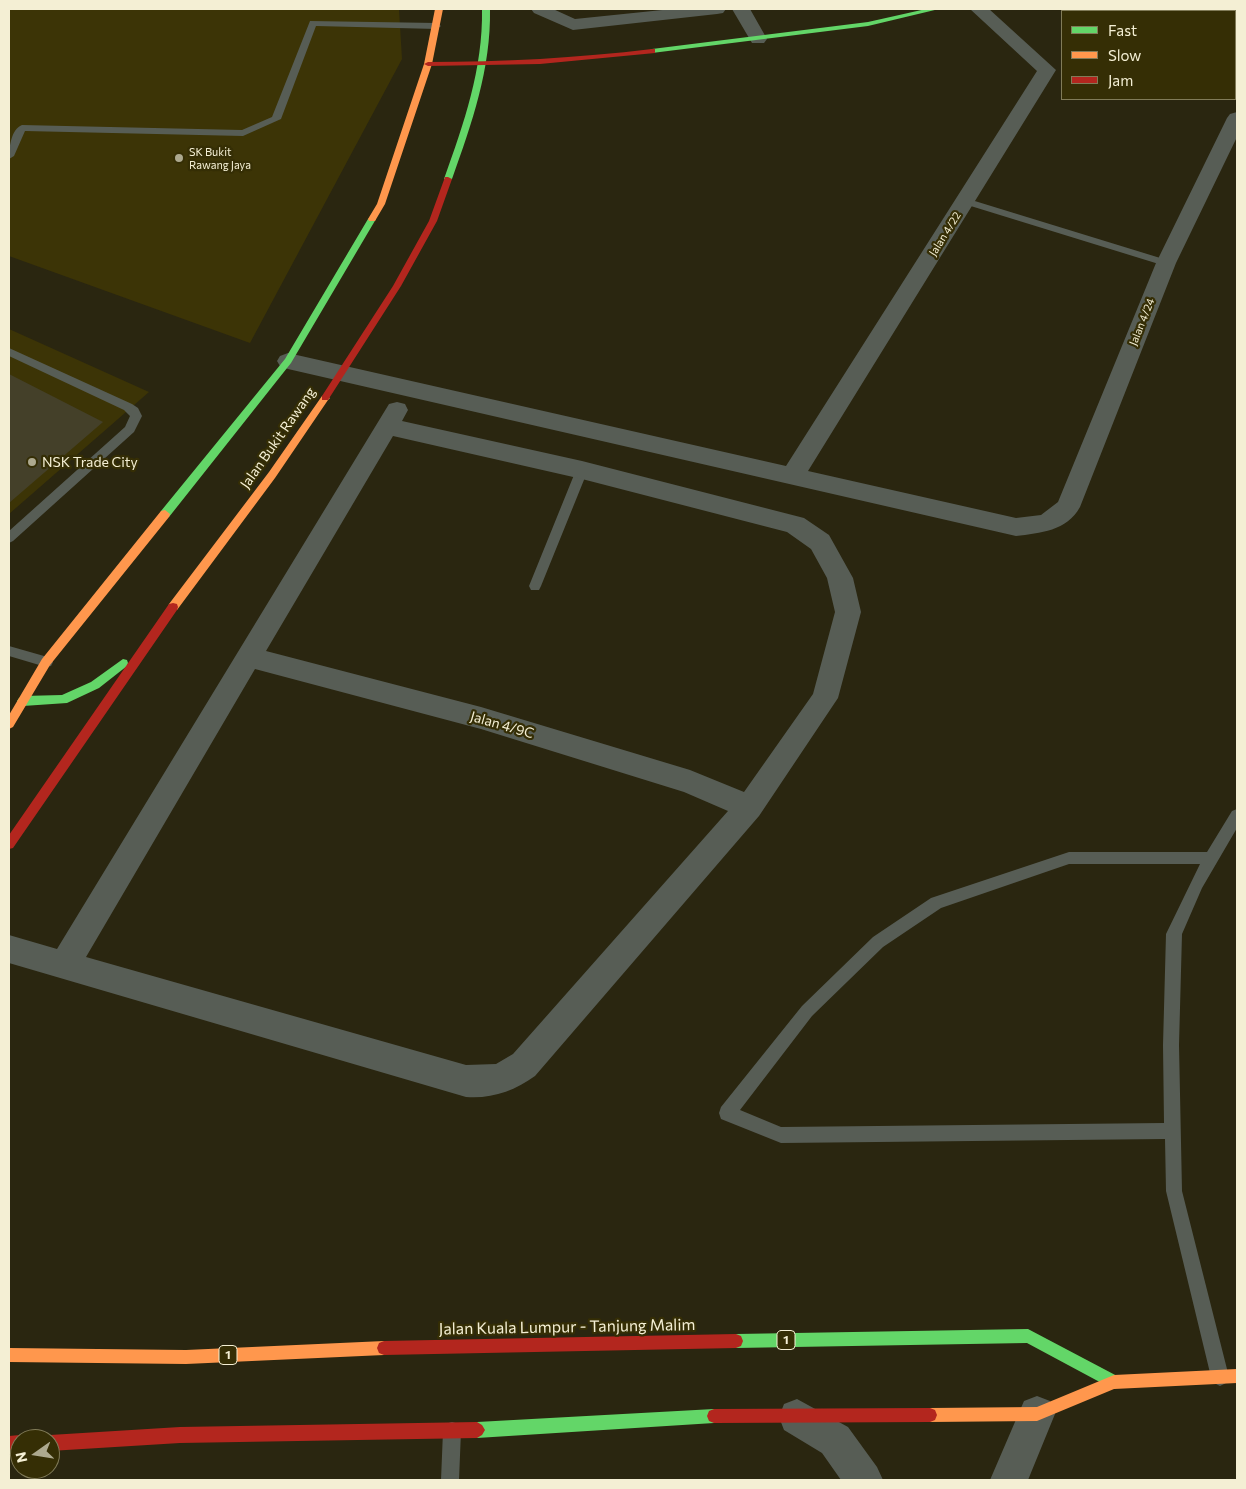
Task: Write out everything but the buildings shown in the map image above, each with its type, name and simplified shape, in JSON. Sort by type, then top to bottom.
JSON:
[{"type":"street","points":[[9,724],[46,662],[288,361],[381,204],[428,64],[439,9]]},
{"type":"street","name":"Jalan Bukit Rawang","points":[[9,844],[145,645],[272,475],[341,374],[397,286],[433,221],[471,114],[484,65],[488,36],[486,9]]},
{"type":"street","points":[[540,9],[573,25],[717,9]]},
{"type":"street","points":[[741,9],[758,39]]},
{"type":"street","points":[[428,64],[484,65],[575,61],[868,24],[935,9]]},
{"type":"street","name":"Jalan 4/22","points":[[793,475],[1047,70],[979,9]]},
{"type":"street","name":"Jalan 4/24","points":[[793,475],[1016,527],[1046,523],[1068,507],[1166,263],[1237,118]]},
{"type":"street","points":[[288,361],[793,475]]},
{"type":"street","points":[[64,965],[410,390]]},
{"type":"street","points":[[9,949],[466,1081],[480,1083],[496,1081],[524,1065],[749,808],[825,698],[848,612],[840,578],[820,542],[795,525],[582,470],[388,426]]},
{"type":"street","points":[[23,701],[63,700],[95,685],[145,645]]},
{"type":"street","name":"Jalan 4/9C","points":[[250,657],[481,718],[690,782],[749,808]]},
{"type":"street","name":"Jalan Kuala Lumpur - Tanjung Malim","points":[[9,1355],[186,1357],[458,1344],[1028,1336],[1114,1382]]},
{"type":"street","points":[[60,1442],[180,1435],[452,1431],[731,1415],[797,1417],[1037,1414],[1114,1382],[1237,1376]]},
{"type":"street","points":[[1009,1480],[1037,1414]]},
{"type":"street","points":[[797,1417],[835,1440],[864,1480]]},
{"type":"lane","points":[[9,156],[22,128],[243,133],[276,119],[313,24],[437,26]]},
{"type":"lane","points":[[965,201],[1166,263]]},
{"type":"lane","points":[[9,352],[128,407],[134,411],[136,416],[130,429],[9,538]]},
{"type":"lane","points":[[535,586],[582,470]]},
{"type":"lane","points":[[9,651],[46,662]]},
{"type":"lane","points":[[9,698],[23,701]]},
{"type":"lane","points":[[1220,1378],[1174,1191],[1171,1045],[1174,934],[1196,884],[1237,815]]},
{"type":"lane","points":[[1173,1131],[781,1135],[727,1113],[807,1011],[878,942],[936,902],[1068,858],[1212,858]]},
{"type":"lane","points":[[450,1480],[452,1431]]},
{"type":"shaded area","name":"SK Bukit Rawang Jaya","points":[[9,9],[399,9],[402,59],[250,343],[9,256]]},
{"type":"shaded area","points":[[9,329],[149,392],[9,514]]},
{"type":"traffic: fast","points":[[448,179],[470,116],[481,74],[485,53],[486,9]]},
{"type":"traffic: fast","points":[[652,51],[868,24],[935,9]]},
{"type":"traffic: fast","points":[[165,514],[288,361],[372,219]]},
{"type":"traffic: fast","points":[[23,701],[63,700],[95,685],[123,663]]},
{"type":"traffic: fast","points":[[736,1341],[1028,1336],[1114,1382]]},
{"type":"traffic: fast","points":[[477,1430],[714,1416]]},
{"type":"traffic: slow","points":[[372,219],[381,204],[428,64],[439,9]]},
{"type":"traffic: slow","points":[[173,607],[272,475],[325,398]]},
{"type":"traffic: slow","points":[[9,724],[46,662],[165,514]]},
{"type":"traffic: slow","points":[[9,1355],[186,1357],[384,1348]]},
{"type":"traffic: slow","points":[[930,1415],[1037,1414],[1114,1382],[1237,1376]]},
{"type":"traffic: jam","points":[[428,64],[540,62],[652,51]]},
{"type":"traffic: jam","points":[[325,398],[397,286],[433,221],[448,179]]},
{"type":"traffic: jam","points":[[9,844],[173,607]]},
{"type":"traffic: jam","points":[[384,1348],[736,1341]]},
{"type":"traffic: jam","points":[[714,1416],[930,1415]]},
{"type":"traffic: jam","points":[[60,1442],[180,1435],[477,1430]]},
{"type":"place","name":"SK Bukit Rawang Jaya","points":[[179,158]]},
{"type":"place","name":"NSK Trade City","points":[[32,462]]}]
